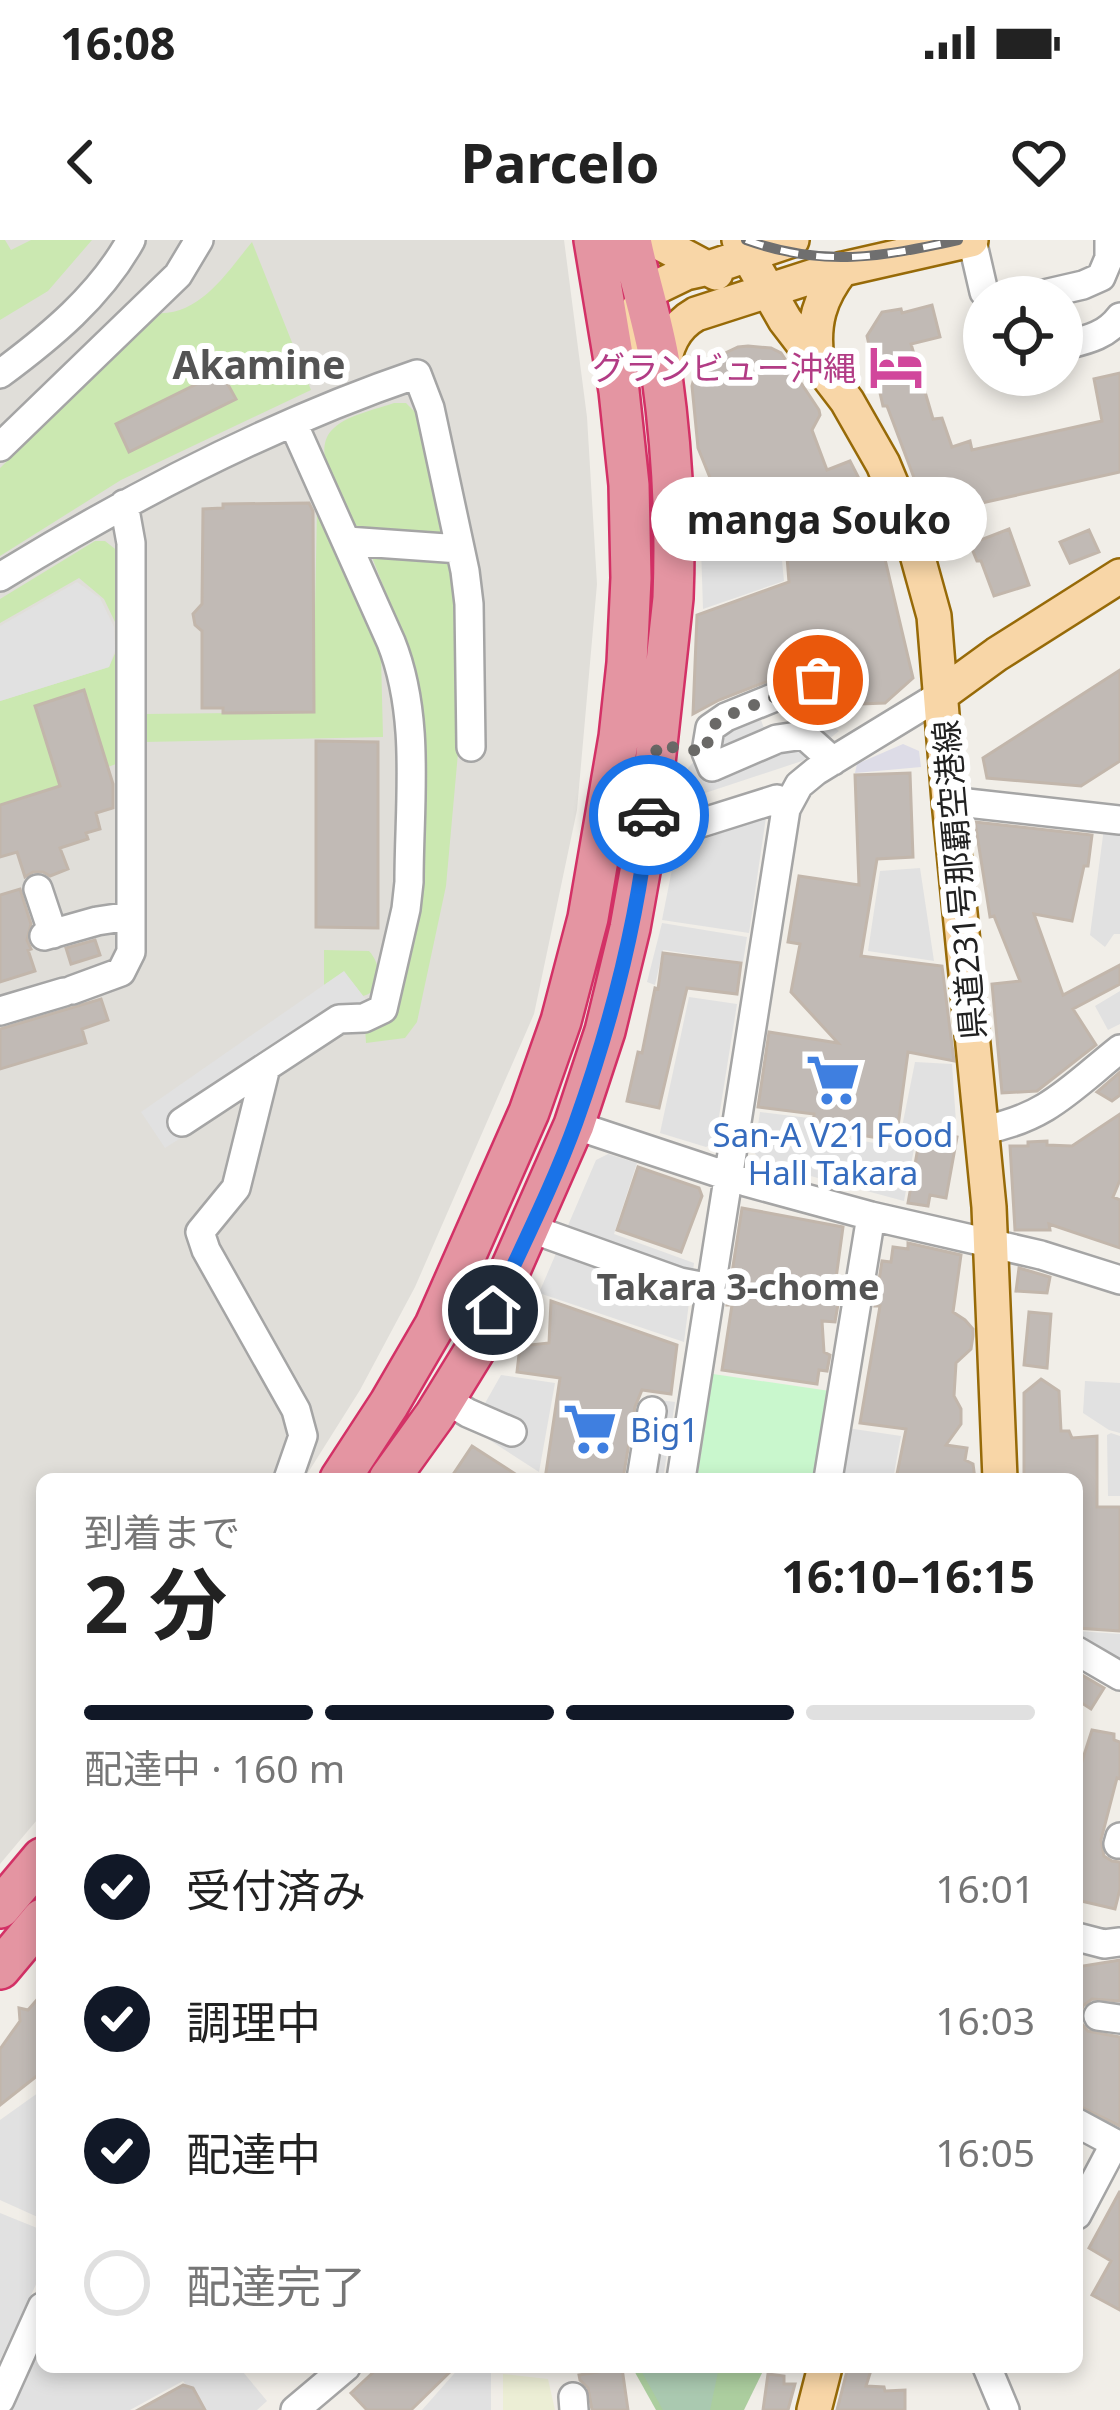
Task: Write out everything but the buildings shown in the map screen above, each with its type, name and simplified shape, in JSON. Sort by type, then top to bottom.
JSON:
[{"type":"highway","points":[[344,1473],[434,1325],[530,1112],[561,1021],[588,918],[627,663],[631,578],[629,485],[594,240]]},
{"type":"highway","points":[[393,1473],[475,1350],[530,1228],[574,1125],[605,1031],[631,928],[648,827],[674,564],[662,372],[631,240]]},
{"type":"highway","points":[[0,1908],[36,1865]]},
{"type":"highway","points":[[0,1969],[36,1926]]},
{"type":"main road","points":[[654,240],[710,268]]},
{"type":"main road","points":[[617,377],[644,298],[669,280],[710,268],[830,272],[972,240]]},
{"type":"main road","points":[[662,372],[668,346],[680,326],[764,268]]},
{"type":"main road","name":"県道231号那覇空港線","points":[[764,268],[890,478],[934,616],[991,1244],[1000,1473]]},
{"type":"main road","points":[[817,360],[816,319],[830,272]]},
{"type":"main road","points":[[942,694],[1120,576]]},
{"type":"main road","points":[[814,2410],[824,2373]]},
{"type":"street","points":[[0,374],[51,337],[120,259],[130,240]]},
{"type":"street","points":[[0,447],[178,275],[199,240]]},
{"type":"street","points":[[972,240],[974,276]]},
{"type":"street","points":[[1083,285],[1101,278],[1112,249]]},
{"type":"street","points":[[1083,341],[1107,332],[1120,317]]},
{"type":"street","points":[[0,577],[192,467],[366,391],[417,374],[430,408],[469,604],[471,747]]},
{"type":"street","points":[[182,1121],[339,1019],[364,1018],[383,1009],[406,909],[407,693],[398,658],[293,423]]},
{"type":"street","points":[[0,1011],[121,972],[130,952],[130,544],[124,504]]},
{"type":"street","points":[[347,541],[460,549]]},
{"type":"street","points":[[818,680],[726,716],[710,728],[706,752],[712,766],[777,739],[803,735],[833,761]]},
{"type":"street","points":[[682,1473],[786,809],[799,784],[942,694]]},
{"type":"street","points":[[657,745],[706,752]]},
{"type":"street","points":[[669,833],[777,799]]},
{"type":"street","points":[[949,801],[1120,820]]},
{"type":"street","points":[[38,889],[48,935],[130,916]]},
{"type":"street","points":[[982,1130],[1019,1121],[1054,1103],[1120,1048]]},
{"type":"street","points":[[266,1067],[236,1188],[200,1232],[296,1410],[303,1436],[290,1473]]},
{"type":"street","points":[[574,1125],[729,1176],[871,1216],[1041,1255],[1120,1280]]},
{"type":"street","points":[[829,1473],[871,1216]]},
{"type":"street","points":[[530,1228],[680,1282],[711,1288]]},
{"type":"street","points":[[445,1399],[512,1432]]},
{"type":"street","points":[[642,1473],[652,1411]]},
{"type":"street","points":[[1083,1654],[1120,1676]]},
{"type":"street","points":[[1083,1938],[1120,1942]]},
{"type":"street","points":[[1083,2126],[1117,2145],[1083,2204]]},
{"type":"street","points":[[0,2400],[36,2320]]},
{"type":"street","points":[[308,2405],[340,2373]]},
{"type":"street","points":[[989,2373],[1005,2410]]},
{"type":"shaded area","points":[[0,240],[564,240],[587,417],[597,584],[577,810],[534,1014],[415,1287],[360,1390],[308,1473],[36,1473],[36,1821],[0,1864]]},
{"type":"shaded area","points":[[775,490],[784,581],[703,609],[700,516]]},
{"type":"shaded area","points":[[77,582],[100,598],[114,627],[115,650],[109,667],[0,701],[0,626]]},
{"type":"shaded area","points":[[820,717],[839,731],[802,761],[684,800],[688,768],[720,734],[761,720],[766,734],[813,729]]},
{"type":"shaded area","points":[[903,744],[919,751],[921,767],[855,773],[857,764]]},
{"type":"shaded area","points":[[766,817],[749,933],[662,920],[676,849]]},
{"type":"shaded area","points":[[1104,828],[1120,830],[1120,934],[1114,934],[1105,947],[1090,935]]},
{"type":"shaded area","points":[[920,868],[934,961],[868,951],[880,871]]},
{"type":"shaded area","points":[[662,923],[747,937],[743,962],[663,950],[655,985],[647,982]]},
{"type":"shaded area","points":[[344,971],[367,1001],[339,1037],[165,1148],[141,1112]]},
{"type":"shaded area","points":[[1120,991],[1120,1024],[1108,1030],[1095,1006]]},
{"type":"shaded area","points":[[689,997],[737,1004],[715,1142],[706,1147],[660,1133]]},
{"type":"shaded area","points":[[915,1062],[952,1064],[957,1137],[918,1128],[904,1201],[762,1163],[754,1152],[760,1112],[809,1118],[810,1132],[898,1147]]},
{"type":"shaded area","points":[[608,1154],[637,1163],[614,1234],[694,1263],[684,1342],[539,1293],[596,1160]]},
{"type":"shaded area","points":[[501,1375],[555,1383],[539,1472],[471,1428]]},
{"type":"shaded area","points":[[1085,1381],[1120,1383],[1120,1433],[1083,1413]]},
{"type":"shaded area","points":[[644,1398],[675,1402],[664,1473],[633,1473]]},
{"type":"shaded area","points":[[847,1428],[901,1436],[894,1473],[840,1473]]},
{"type":"shaded area","points":[[1107,1435],[1120,1436],[1120,1496],[1108,1496]]},
{"type":"shaded area","points":[[1083,1631],[1120,1634],[1120,1666],[1083,1646]]},
{"type":"shaded area","points":[[36,2094],[36,2216],[0,2200],[0,2120]]},
{"type":"shaded area","points":[[0,2213],[36,2228],[36,2285],[0,2360]]},
{"type":"shaded area","points":[[36,2349],[36,2373],[244,2373],[267,2401],[257,2410],[206,2410],[183,2381],[130,2410],[12,2410]]},
{"type":"shaded area","points":[[455,2373],[491,2373],[491,2410],[422,2410]]},
{"type":"green space","points":[[0,240],[11,250],[31,240],[92,240],[48,291],[0,320]]},
{"type":"green space","points":[[252,242],[311,390],[121,480],[0,556],[0,468],[157,313],[200,300]]},
{"type":"green space","points":[[406,403],[420,417],[441,535],[356,529],[331,480],[324,453],[331,431],[352,417]]},
{"type":"green space","points":[[317,509],[381,657],[383,737],[143,742],[144,714],[313,712]]},
{"type":"green space","points":[[95,541],[105,541],[119,552],[119,620],[115,622],[104,599],[79,578],[0,623],[0,599]]},
{"type":"green space","points":[[370,552],[447,557],[459,644],[458,753],[446,886],[417,1022],[405,1038],[366,1043],[365,1027],[396,1018],[417,920],[422,846],[423,711],[411,657]]},
{"type":"green space","points":[[117,649],[116,764],[108,767],[84,691],[36,705],[71,783],[0,805],[0,701],[109,667]]},
{"type":"green space","points":[[324,950],[369,951],[378,970],[375,989],[363,996],[344,972],[324,985]]},
{"type":"green space","points":[[713,1374],[830,1391],[817,1473],[698,1473]]},
{"type":"green space","points":[[635,2373],[762,2373],[744,2410],[656,2410]]},
{"type":"green space","points":[[642,2373],[718,2373],[710,2410],[663,2410]]},
{"type":"green space","points":[[503,2374],[548,2379],[555,2410],[503,2410]]},
{"type":"railway","points":[[746,240],[827,257],[903,251],[958,240]]},
{"type":"way so far","points":[[649,815],[657,745],[706,752],[710,728],[726,716],[818,680]]},
{"type":"place","name":"グランビュー沖縄","points":[[896,367]]},
{"type":"place","name":"manga Souko","points":[[818,680]]},
{"type":"place","name":"San-A V21 Food Hall Takara","points":[[833,1080]]},
{"type":"place","name":"Big1","points":[[590,1429]]},
{"type":"district","name":"Akamine","points":[[259,363]]},
{"type":"district","name":"Takara 3-chome","points":[[738,1286]]},
{"type":"route","points":[[493,1310],[574,1125],[605,1031],[631,928],[649,815]]}]
